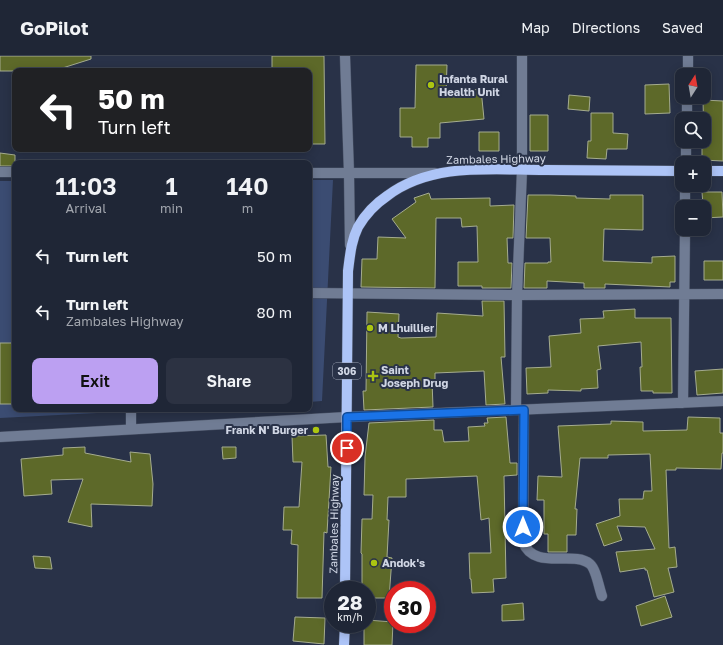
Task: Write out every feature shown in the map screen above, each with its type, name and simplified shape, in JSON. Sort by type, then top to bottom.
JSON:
[{"type":"main road","name":"Zambales Highway","points":[[345,581],[348,271],[350,250],[358,227],[368,212],[395,190],[412,180],[438,173],[454,171],[522,170],[675,171]]},
{"type":"main road","points":[[711,171],[723,171]]},
{"type":"main road","points":[[344,645],[345,633]]},
{"type":"street","points":[[345,56],[350,250]]},
{"type":"street","points":[[522,56],[522,170],[517,295],[523,542],[526,549],[532,554],[541,557],[578,560],[590,563],[602,596]]},
{"type":"street","points":[[688,56],[688,68]]},
{"type":"street","points":[[0,172],[12,172]]},
{"type":"street","points":[[312,173],[438,173]]},
{"type":"street","points":[[683,403],[685,236]]},
{"type":"street","points":[[312,292],[517,295],[723,294]]},
{"type":"street","points":[[0,436],[347,417],[723,401]]},
{"type":"street","points":[[131,412],[131,429]]},
{"type":"shaded area","points":[[312,180],[333,180],[322,401],[312,402]]},
{"type":"shaded area","points":[[0,181],[12,181],[12,412],[117,412],[0,418]]},
{"type":"building","points":[[0,56],[91,56],[91,59],[62,68],[12,68],[12,71],[0,71]]},
{"type":"building","points":[[272,56],[324,56],[325,144],[312,144],[312,68],[272,68]]},
{"type":"building","points":[[416,65],[447,65],[446,93],[481,89],[484,119],[440,123],[440,138],[428,138],[428,147],[412,147],[412,137],[400,137],[400,108],[415,108]]},
{"type":"building","points":[[669,84],[670,113],[645,114],[645,85]]},
{"type":"building","points":[[569,95],[590,97],[589,111],[568,109]]},
{"type":"building","points":[[711,100],[723,101],[723,161],[711,160],[711,156],[702,156],[702,148],[711,148],[711,112],[703,112],[703,104],[711,104]]},
{"type":"building","points":[[591,113],[613,113],[613,133],[628,134],[627,149],[607,149],[606,159],[587,158],[588,141],[591,141]]},
{"type":"building","points":[[530,115],[548,115],[548,151],[530,151]]},
{"type":"building","points":[[479,132],[499,132],[499,151],[479,151]]},
{"type":"building","points":[[0,153],[15,155],[15,160],[12,160],[12,166],[0,166]]},
{"type":"building","points":[[702,192],[722,192],[723,217],[711,218],[711,200],[703,200]]},
{"type":"building","points":[[429,193],[431,199],[490,198],[490,206],[514,205],[513,238],[507,238],[508,263],[512,263],[511,288],[458,286],[458,262],[478,262],[477,226],[462,227],[461,218],[436,218],[435,288],[361,287],[362,259],[377,259],[378,237],[406,238],[392,219],[416,202],[414,198]]},
{"type":"building","points":[[528,195],[576,196],[576,198],[610,199],[610,195],[643,195],[643,230],[604,229],[603,261],[652,263],[652,257],[675,256],[675,282],[670,282],[670,287],[605,284],[605,288],[584,288],[584,283],[547,281],[547,288],[524,288],[525,263],[551,262],[550,238],[526,238]]},
{"type":"building","points":[[704,261],[723,261],[723,280],[704,280]]},
{"type":"building","points":[[482,301],[504,301],[505,357],[501,357],[505,404],[486,405],[484,371],[435,373],[435,381],[432,381],[433,407],[364,410],[363,391],[366,391],[367,312],[399,314],[398,337],[436,337],[437,313],[483,316]]},
{"type":"building","points":[[635,309],[635,318],[671,318],[672,393],[653,393],[653,391],[641,391],[641,342],[598,346],[601,369],[597,370],[598,388],[581,389],[581,391],[548,390],[548,393],[527,394],[526,368],[551,367],[549,336],[581,333],[580,319],[604,318],[603,311]]},
{"type":"building","points":[[0,343],[12,343],[12,404],[0,404]]},
{"type":"building","points":[[723,369],[723,393],[697,395],[695,371]]},
{"type":"building","points":[[506,417],[510,463],[517,463],[517,475],[504,476],[506,578],[493,579],[494,592],[472,593],[469,553],[491,553],[489,518],[481,520],[477,476],[406,479],[406,497],[388,497],[387,520],[389,520],[387,557],[392,558],[390,581],[384,581],[384,598],[376,598],[376,581],[362,581],[362,519],[372,519],[373,495],[364,495],[365,457],[369,423],[434,420],[434,430],[442,430],[444,442],[469,441],[468,427],[485,426],[484,423],[488,423],[487,418]]},
{"type":"building","points":[[688,417],[720,418],[720,433],[723,433],[723,453],[721,469],[676,468],[676,470],[666,470],[669,548],[675,547],[677,567],[668,568],[674,592],[654,597],[647,570],[645,570],[645,568],[620,572],[616,552],[655,549],[645,527],[617,526],[622,540],[604,546],[596,524],[620,516],[619,499],[643,499],[644,491],[652,491],[650,454],[608,455],[608,458],[580,458],[575,509],[577,509],[576,535],[567,535],[567,552],[548,552],[548,534],[544,534],[544,500],[537,500],[538,476],[562,477],[558,426],[611,424],[611,421],[643,422],[643,431],[687,430]]},
{"type":"building","points":[[326,435],[328,467],[331,467],[327,533],[324,532],[322,598],[297,598],[298,545],[291,544],[292,530],[283,530],[284,507],[299,507],[302,462],[293,462],[292,436]]},
{"type":"building","points":[[85,447],[85,453],[131,462],[130,452],[150,454],[153,484],[152,506],[91,504],[92,527],[68,522],[83,479],[51,480],[52,494],[24,496],[21,459],[63,455],[63,448]]},
{"type":"building","points":[[222,447],[236,447],[236,458],[223,459]]},
{"type":"building","points":[[33,556],[50,557],[52,569],[35,568]]},
{"type":"building","points":[[665,596],[672,617],[641,626],[636,606]]},
{"type":"building","points":[[523,603],[524,620],[502,621],[502,605]]},
{"type":"building","points":[[295,617],[324,618],[324,644],[293,641]]},
{"type":"building","points":[[376,621],[384,621],[384,633],[393,633],[392,645],[364,645],[364,633],[376,633]]},
{"type":"place","name":"Infanta Rural Health Unit","points":[[431,85]]},
{"type":"place","name":"M Lhuillier","points":[[370,328]]},
{"type":"place","name":"Saint Joseph Drug","points":[[373,376]]},
{"type":"place","name":"Frank N' Burger","points":[[316,430]]},
{"type":"place","name":"Andok's","points":[[374,563]]},
{"type":"route","points":[[347,448],[347,417],[524,410],[523,527]]}]
